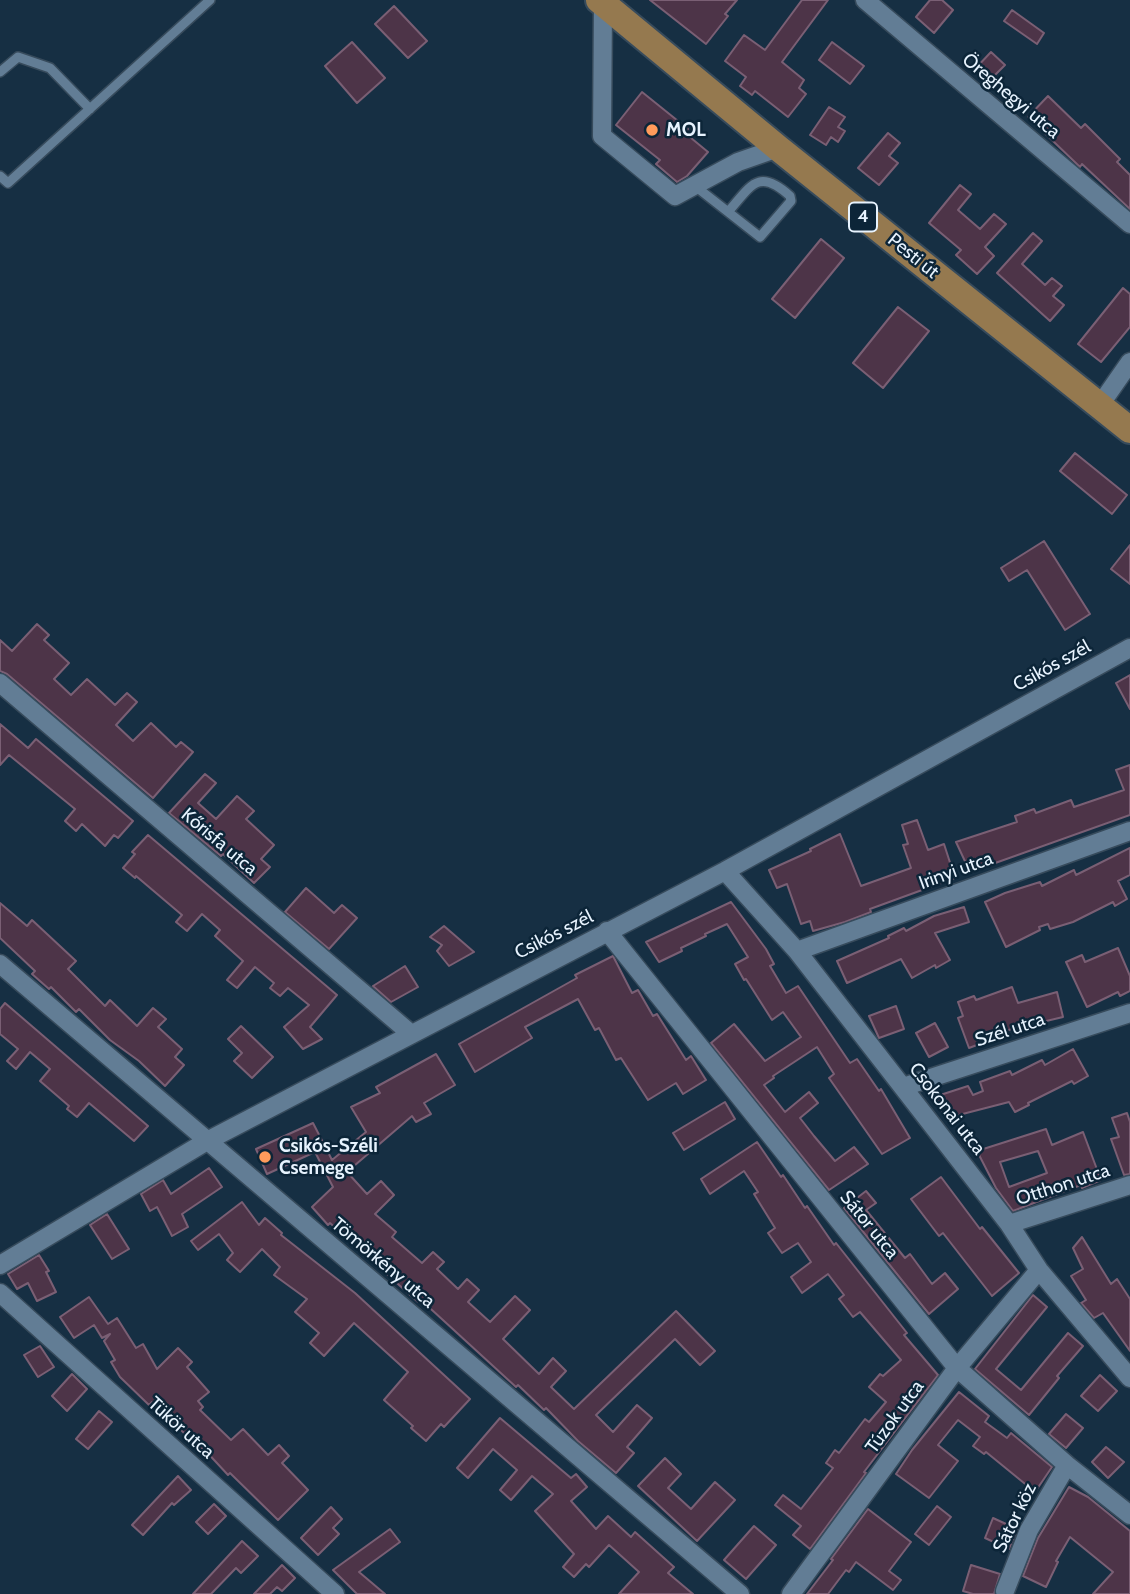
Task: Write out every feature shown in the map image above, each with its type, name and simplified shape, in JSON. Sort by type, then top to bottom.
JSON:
[{"type":"main road","name":"Pesti út","points":[[601,2],[778,148],[1130,430]]},
{"type":"street","name":"Öreghegyi utca","points":[[865,0],[1130,224]]},
{"type":"street","points":[[601,2],[602,136],[674,196],[738,162],[778,148]]},
{"type":"street","points":[[1100,405],[1130,362]]},
{"type":"street","name":"Csikós szél","points":[[0,1265],[207,1141],[724,871],[1130,648]]},
{"type":"street","name":"Kőrisfa utca","points":[[0,684],[410,1033]]},
{"type":"street","name":"Irinyi utca","points":[[797,951],[1130,831]]},
{"type":"street","name":"Csokonai utca","points":[[724,871],[797,951],[1009,1224],[1038,1270],[1130,1378]]},
{"type":"street","name":"Sátor utca","points":[[607,931],[957,1368],[1067,1465],[1130,1515]]},
{"type":"street","name":"Tömörkény utca","points":[[0,964],[740,1594]]},
{"type":"street","name":"Szél utca","points":[[904,1087],[1130,1013]]},
{"type":"street","name":"Otthon utca","points":[[1009,1224],[1130,1185]]},
{"type":"street","name":"Túzok utca","points":[[791,1594],[957,1368],[1038,1270]]},
{"type":"street","name":"Tükör utca","points":[[0,1293],[335,1594]]},
{"type":"street","name":"Sátor köz","points":[[1005,1591],[1029,1530],[1067,1465]]},
{"type":"lane","points":[[0,176],[8,183],[210,0]]},
{"type":"lane","points":[[0,72],[18,57],[50,68],[90,109]]},
{"type":"lane","points":[[695,186],[728,212],[760,237],[791,201],[790,196],[775,183],[762,180],[755,182],[728,212]]},
{"type":"building","points":[[650,0],[737,0],[706,44]]},
{"type":"building","points":[[802,0],[828,0],[782,62],[804,80],[799,88],[806,94],[788,117],[755,91],[752,95],[740,86],[746,77],[725,61],[744,35],[765,50]]},
{"type":"building","points":[[930,0],[942,0],[953,10],[934,33],[916,17]]},
{"type":"building","points":[[394,6],[427,41],[408,58],[375,24]]},
{"type":"building","points":[[1012,10],[1044,33],[1037,44],[1004,21]]},
{"type":"building","points":[[352,42],[385,78],[357,103],[325,66]]},
{"type":"building","points":[[832,42],[864,66],[850,84],[819,60]]},
{"type":"building","points":[[991,52],[1005,65],[988,82],[975,69]]},
{"type":"building","points":[[642,92],[688,129],[685,133],[708,152],[687,176],[677,182],[656,164],[660,160],[616,125]]},
{"type":"building","points":[[1048,96],[1081,128],[1085,124],[1120,159],[1117,162],[1130,175],[1130,209],[1082,164],[1080,167],[1028,117]]},
{"type":"building","points":[[829,107],[845,117],[838,127],[845,131],[838,142],[831,137],[826,145],[810,135]]},
{"type":"building","points":[[888,133],[900,143],[889,156],[898,163],[879,185],[858,168]]},
{"type":"building","points":[[960,185],[971,194],[958,210],[980,229],[994,214],[1006,224],[985,247],[994,256],[977,274],[956,255],[961,250],[929,223]]},
{"type":"building","points":[[1033,233],[1042,241],[1022,264],[1045,285],[1052,278],[1062,286],[1053,296],[1064,305],[1050,321],[997,273]]},
{"type":"building","points":[[821,239],[844,258],[795,318],[772,299]]},
{"type":"building","points":[[1123,288],[1130,294],[1130,327],[1101,362],[1078,344]]},
{"type":"building","points":[[898,307],[929,331],[883,388],[853,363]]},
{"type":"building","points":[[1075,453],[1127,495],[1112,514],[1060,471]]},
{"type":"building","points":[[1044,541],[1090,614],[1065,630],[1027,570],[1009,581],[1001,568]]},
{"type":"building","points":[[1130,545],[1130,584],[1111,569]]},
{"type":"building","points":[[37,624],[49,635],[44,640],[69,663],[54,679],[71,695],[87,679],[115,705],[127,693],[137,702],[116,725],[133,741],[151,723],[176,747],[181,742],[193,752],[153,798],[7,674],[0,671],[0,640],[12,651]]},
{"type":"building","points":[[1130,675],[1130,709],[1116,683]]},
{"type":"building","points":[[0,724],[28,748],[36,739],[133,821],[118,838],[114,835],[105,846],[82,824],[76,831],[65,821],[75,809],[9,755],[0,765]]},
{"type":"building","points":[[1130,765],[1130,815],[970,872],[956,842],[1017,822],[1015,816],[1034,809],[1036,813],[1071,800],[1074,807],[1124,790],[1116,770]]},
{"type":"building","points":[[205,774],[216,783],[198,803],[216,819],[237,796],[254,811],[246,819],[274,845],[261,859],[270,867],[254,883],[223,854],[221,856],[169,813]]},
{"type":"building","points":[[917,820],[928,850],[944,844],[955,878],[870,909],[871,912],[845,922],[813,931],[810,921],[801,924],[787,884],[777,888],[769,870],[840,834],[861,886],[911,868],[903,845],[908,844],[902,825]]},
{"type":"building","points":[[148,835],[337,995],[310,1027],[322,1039],[303,1049],[284,1027],[309,1005],[288,988],[280,996],[270,988],[274,983],[255,967],[237,988],[227,980],[243,961],[215,936],[220,930],[202,914],[187,931],[176,922],[182,915],[123,868],[135,854],[132,852]]},
{"type":"building","points":[[1130,848],[1130,875],[1118,881],[1127,899],[1115,906],[1113,902],[1073,922],[1050,929],[1048,924],[1039,927],[1040,930],[1006,947],[985,902],[1040,882],[1042,886],[1074,870],[1076,875]]},
{"type":"building","points":[[306,888],[334,913],[342,905],[357,918],[329,949],[285,912]]},
{"type":"building","points":[[731,902],[766,949],[774,964],[770,966],[786,993],[798,986],[850,1063],[857,1059],[879,1091],[881,1089],[910,1138],[882,1154],[829,1078],[834,1074],[817,1047],[764,1085],[785,1112],[809,1092],[818,1103],[800,1118],[814,1136],[835,1161],[854,1147],[868,1164],[829,1190],[711,1043],[734,1024],[765,1061],[801,1037],[783,1012],[772,1020],[746,979],[744,980],[735,964],[748,957],[727,924],[659,962],[646,942]]},
{"type":"building","points":[[0,903],[27,926],[32,920],[76,961],[68,969],[105,1006],[110,1000],[137,1026],[153,1008],[166,1019],[158,1027],[182,1049],[175,1057],[184,1065],[165,1086],[139,1061],[110,1040],[79,1009],[76,1012],[51,987],[49,989],[32,974],[35,971],[0,938]]},
{"type":"building","points":[[964,907],[969,922],[935,933],[950,960],[912,978],[901,959],[847,983],[837,961],[889,938],[888,936],[904,928],[906,931],[934,916]]},
{"type":"building","points":[[444,926],[474,952],[449,966],[437,951],[442,945],[430,937]]},
{"type":"building","points":[[1118,948],[1130,976],[1130,991],[1120,996],[1118,992],[1087,1007],[1066,962],[1082,955],[1085,962]]},
{"type":"building","points":[[613,956],[632,993],[638,990],[653,1016],[657,1014],[686,1060],[691,1056],[706,1080],[683,1094],[676,1083],[648,1100],[621,1058],[616,1060],[599,1028],[595,1030],[578,999],[525,1027],[532,1038],[475,1072],[459,1044],[577,978],[575,975]]},
{"type":"building","points":[[405,966],[418,987],[391,1002],[373,986]]},
{"type":"building","points":[[1012,987],[1018,1003],[1057,992],[1063,1017],[1038,1023],[1037,1020],[989,1037],[990,1040],[969,1048],[958,1018],[963,1016],[958,1002],[974,996],[976,1000]]},
{"type":"building","points":[[5,1003],[148,1126],[134,1141],[89,1103],[77,1117],[67,1109],[69,1106],[40,1081],[50,1069],[30,1052],[16,1069],[7,1061],[18,1049],[0,1034],[0,1009]]},
{"type":"building","points":[[896,1006],[904,1029],[879,1038],[869,1016]]},
{"type":"building","points":[[935,1023],[948,1047],[929,1057],[916,1033]]},
{"type":"building","points":[[241,1026],[273,1057],[252,1078],[234,1061],[242,1053],[228,1039]]},
{"type":"building","points":[[1073,1049],[1088,1076],[1074,1084],[1072,1081],[1015,1112],[1009,1102],[947,1118],[931,1098],[968,1086],[973,1095],[983,1091],[980,1082],[1010,1071],[1012,1075],[1042,1060],[1045,1065]]},
{"type":"building","points":[[436,1054],[455,1085],[424,1103],[431,1114],[416,1122],[412,1116],[347,1172],[367,1194],[381,1181],[394,1195],[375,1214],[396,1232],[392,1237],[422,1263],[433,1252],[444,1262],[437,1269],[458,1289],[467,1279],[479,1290],[468,1302],[490,1322],[515,1296],[530,1310],[503,1339],[539,1374],[553,1358],[566,1371],[551,1387],[574,1409],[676,1311],[715,1351],[700,1365],[675,1339],[596,1415],[613,1432],[637,1405],[652,1418],[627,1447],[634,1453],[616,1473],[578,1441],[546,1408],[544,1410],[518,1385],[516,1387],[420,1299],[418,1302],[330,1223],[328,1225],[312,1207],[333,1187],[315,1152],[267,1174],[256,1149],[313,1123],[332,1160],[366,1132],[351,1107],[380,1093],[376,1087]]},
{"type":"building","points":[[725,1102],[735,1119],[684,1150],[673,1133]]},
{"type":"building","points":[[1127,1113],[1130,1122],[1130,1174],[1124,1175],[1111,1139],[1119,1137],[1112,1118]]},
{"type":"building","points":[[1046,1129],[1052,1145],[1083,1132],[1101,1180],[1013,1211],[996,1188],[977,1151]],"holes":[[[1038,1151],[1047,1173],[1009,1187],[1000,1162]]]},
{"type":"building","points":[[757,1142],[805,1208],[807,1206],[834,1245],[836,1243],[907,1333],[904,1335],[938,1375],[864,1472],[866,1473],[810,1549],[793,1535],[801,1526],[775,1505],[783,1495],[801,1509],[833,1468],[826,1463],[835,1450],[839,1453],[865,1419],[869,1422],[886,1402],[869,1387],[880,1374],[883,1376],[901,1360],[860,1312],[853,1317],[839,1299],[844,1295],[828,1274],[802,1293],[791,1277],[811,1262],[798,1243],[782,1253],[768,1233],[775,1228],[754,1194],[758,1192],[744,1171],[710,1194],[701,1179]]},
{"type":"building","points":[[209,1168],[222,1187],[182,1214],[188,1227],[172,1236],[157,1207],[150,1211],[141,1194],[163,1180],[171,1194]]},
{"type":"building","points":[[941,1177],[980,1229],[982,1227],[1019,1273],[992,1296],[943,1233],[939,1236],[911,1199]]},
{"type":"building","points":[[866,1191],[876,1203],[866,1210],[905,1258],[910,1254],[932,1284],[945,1273],[958,1289],[929,1314],[844,1208]]},
{"type":"building","points":[[242,1202],[259,1225],[265,1218],[281,1235],[355,1293],[470,1399],[444,1427],[441,1424],[426,1441],[384,1400],[408,1372],[354,1323],[324,1356],[310,1343],[319,1333],[295,1312],[307,1299],[274,1275],[280,1267],[262,1249],[240,1272],[227,1260],[233,1253],[219,1234],[198,1250],[191,1241]]},
{"type":"building","points":[[107,1214],[129,1249],[112,1259],[90,1225]]},
{"type":"building","points":[[1082,1237],[1111,1284],[1117,1279],[1130,1299],[1130,1351],[1103,1313],[1094,1318],[1081,1303],[1086,1300],[1071,1276],[1083,1269],[1073,1248]]},
{"type":"building","points":[[39,1255],[49,1271],[46,1272],[56,1292],[37,1301],[28,1283],[17,1289],[8,1274]]},
{"type":"building","points":[[1033,1295],[1047,1307],[996,1369],[1021,1390],[1068,1333],[1083,1346],[1029,1415],[975,1369]]},
{"type":"building","points":[[89,1297],[108,1324],[117,1318],[136,1348],[143,1344],[157,1369],[178,1348],[192,1362],[187,1367],[209,1392],[198,1401],[203,1407],[200,1410],[231,1440],[243,1429],[268,1455],[279,1445],[289,1456],[282,1463],[308,1490],[278,1520],[230,1473],[228,1475],[203,1448],[201,1450],[152,1402],[149,1405],[120,1377],[111,1362],[115,1360],[104,1341],[110,1334],[102,1338],[94,1325],[74,1338],[60,1317]]},
{"type":"building","points":[[40,1346],[54,1367],[38,1377],[24,1355]]},
{"type":"building","points":[[72,1374],[87,1389],[67,1411],[52,1396]]},
{"type":"building","points":[[1100,1375],[1117,1391],[1098,1411],[1081,1396]]},
{"type":"building","points":[[959,1392],[989,1416],[985,1422],[1007,1438],[1011,1433],[1052,1467],[1035,1492],[986,1452],[984,1454],[973,1446],[980,1437],[958,1420],[938,1445],[958,1461],[929,1498],[896,1474]]},
{"type":"building","points":[[99,1411],[112,1422],[88,1449],[76,1439]]},
{"type":"building","points":[[1066,1414],[1083,1428],[1066,1448],[1049,1434]]},
{"type":"building","points":[[500,1418],[571,1478],[576,1474],[587,1487],[571,1501],[596,1529],[608,1516],[631,1537],[635,1532],[674,1567],[668,1573],[693,1594],[619,1594],[639,1572],[609,1545],[589,1567],[586,1564],[574,1577],[563,1567],[574,1554],[535,1511],[553,1494],[532,1476],[511,1500],[500,1490],[517,1470],[493,1449],[468,1478],[457,1468]]},
{"type":"building","points":[[1106,1447],[1124,1462],[1108,1478],[1092,1462]]},
{"type":"building","points":[[665,1458],[681,1474],[668,1488],[691,1509],[715,1482],[735,1500],[697,1541],[638,1486]]},
{"type":"building","points":[[178,1476],[191,1490],[174,1505],[172,1503],[143,1535],[132,1525]]},
{"type":"building","points":[[1069,1487],[1088,1497],[1130,1531],[1130,1594],[1093,1594],[1113,1572],[1070,1537],[1056,1561],[1058,1562],[1046,1587],[1023,1576],[1038,1538]]},
{"type":"building","points":[[214,1504],[226,1516],[208,1534],[196,1522]]},
{"type":"building","points":[[937,1506],[951,1517],[929,1545],[915,1534]]},
{"type":"building","points":[[331,1507],[342,1519],[333,1528],[339,1534],[318,1555],[301,1538]]},
{"type":"building","points":[[868,1509],[911,1542],[889,1571],[901,1580],[893,1590],[856,1562],[849,1572],[846,1570],[828,1594],[807,1594],[833,1560],[831,1559]]},
{"type":"building","points":[[993,1518],[1017,1529],[1009,1549],[985,1538]]},
{"type":"building","points":[[754,1526],[776,1545],[746,1579],[724,1560]]},
{"type":"building","points":[[390,1529],[400,1542],[359,1572],[385,1594],[357,1594],[333,1570]]},
{"type":"building","points":[[242,1541],[258,1556],[241,1573],[236,1568],[211,1594],[193,1594]]},
{"type":"building","points":[[282,1565],[295,1578],[282,1591],[277,1587],[270,1594],[254,1594]]},
{"type":"building","points":[[971,1565],[1000,1574],[994,1594],[963,1591]]},
{"type":"place","name":"MOL","points":[[652,130]]},
{"type":"place","name":"Csikós-Széli Csemege","points":[[265,1157]]}]
